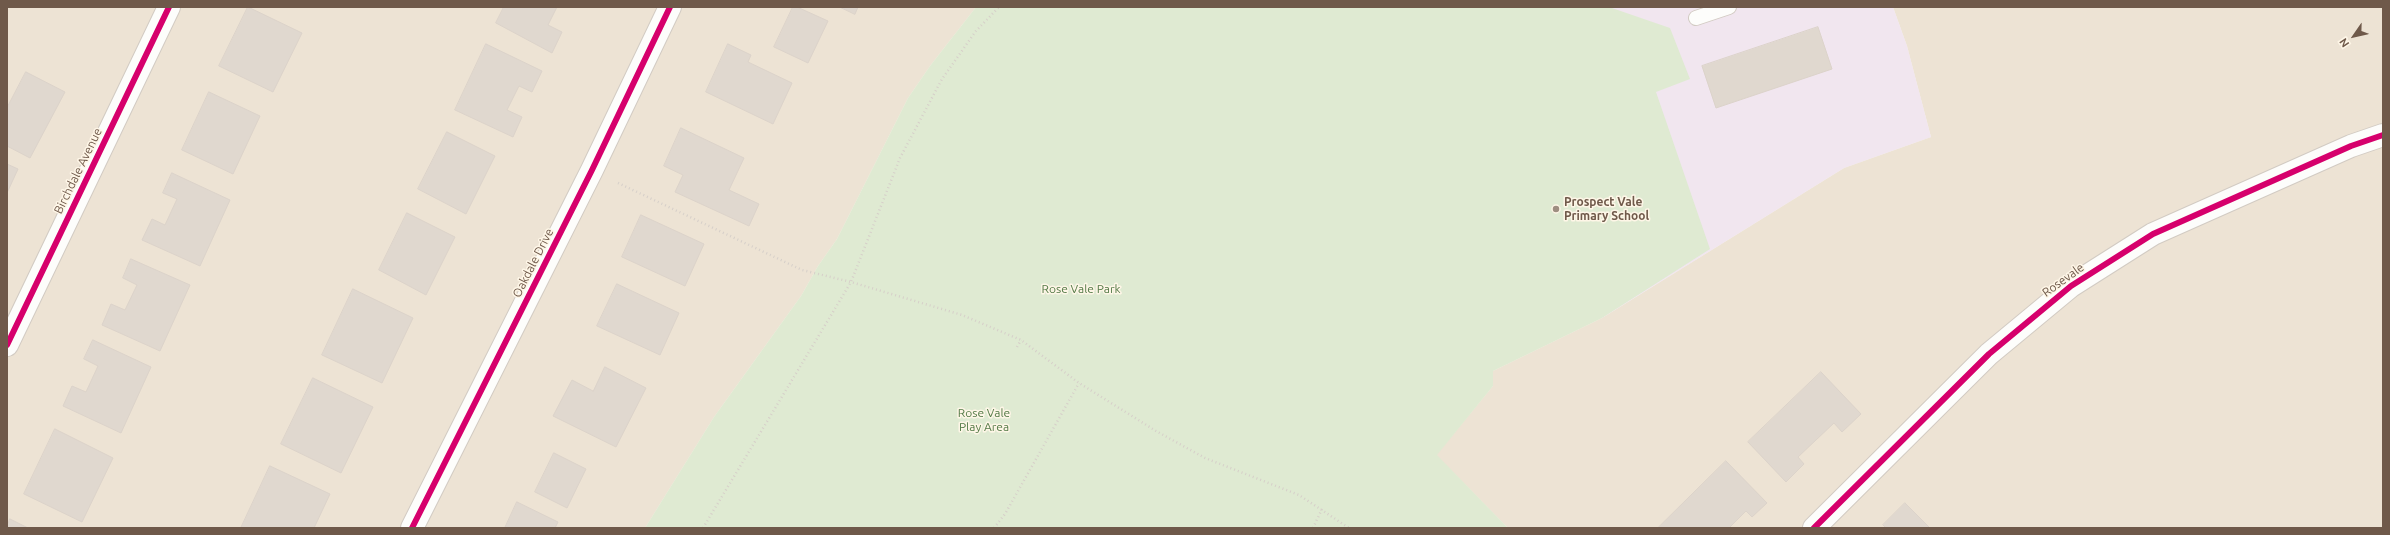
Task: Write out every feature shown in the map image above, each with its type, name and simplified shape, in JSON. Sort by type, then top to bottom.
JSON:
[{"type":"street","name":"Birchdale Avenue","points":[[7,345],[169,7]]},
{"type":"street","name":"Oakdale Drive","points":[[412,528],[592,170],[670,7]]},
{"type":"street","name":"Rosevale","points":[[1814,528],[1989,354],[2070,286],[2153,234],[2351,146],[2383,135]]},
{"type":"lane","points":[[1696,18],[1729,7]]},
{"type":"path","points":[[703,528],[851,282],[903,152],[942,79],[976,31],[999,7]]},
{"type":"path","points":[[592,170],[802,270],[851,282],[962,315],[1021,340],[1080,383],[1156,431],[1205,458],[1300,495],[1349,528]]},
{"type":"path","points":[[1017,347],[1021,340]]},
{"type":"path","points":[[994,528],[1005,514],[1080,383]]},
{"type":"path","points":[[1313,528],[1322,509]]},
{"type":"shaded area","points":[[7,7],[976,7],[930,66],[908,98],[837,239],[818,266],[801,296],[714,417],[645,528],[7,528]]},
{"type":"shaded area","name":"Prospect Vale Primary School","points":[[1142,7],[1893,7],[1907,46],[1931,137],[1844,168],[1602,318]]},
{"type":"shaded area","points":[[1893,7],[2383,7],[2383,528],[1508,528],[1436,455],[1493,386],[1493,371],[1602,318],[1844,168],[1931,137],[1907,46]]},
{"type":"green space","name":"Rose Vale Park","points":[[976,7],[1609,7],[1670,28],[1690,79],[1656,92],[1710,249],[1602,318],[1493,371],[1493,386],[1437,455],[1508,528],[645,528],[714,417],[801,296],[818,266],[837,239],[908,98],[930,66]]},
{"type":"building","points":[[248,7],[302,33],[273,92],[219,66]]},
{"type":"building","points":[[504,7],[557,7],[548,25],[562,32],[552,53],[496,23]]},
{"type":"building","points":[[793,7],[797,7],[828,21],[808,63],[774,47]]},
{"type":"building","points":[[840,7],[858,7],[855,14]]},
{"type":"building","points":[[1818,27],[1832,69],[1716,108],[1702,66]]},
{"type":"building","points":[[486,44],[542,71],[532,92],[519,86],[507,110],[522,117],[513,137],[455,110]]},
{"type":"building","points":[[728,44],[751,55],[748,62],[792,83],[773,124],[706,92]]},
{"type":"building","points":[[26,72],[65,92],[30,158],[7,146],[7,108]]},
{"type":"building","points":[[209,92],[260,116],[233,174],[182,150]]},
{"type":"building","points":[[681,128],[744,158],[729,190],[759,204],[749,226],[675,192],[683,175],[664,166]]},
{"type":"building","points":[[447,132],[495,156],[466,214],[418,189]]},
{"type":"building","points":[[7,164],[18,169],[7,193]]},
{"type":"building","points":[[172,173],[230,200],[200,266],[142,240],[152,219],[165,225],[177,199],[163,193]]},
{"type":"building","points":[[407,213],[455,237],[426,295],[379,270]]},
{"type":"building","points":[[641,215],[704,244],[685,286],[622,257]]},
{"type":"building","points":[[131,259],[190,285],[160,351],[102,325],[111,304],[125,310],[137,285],[123,278]]},
{"type":"building","points":[[617,284],[679,313],[660,355],[597,326]]},
{"type":"building","points":[[353,289],[413,318],[382,383],[322,355]]},
{"type":"building","points":[[93,340],[151,367],[121,433],[63,406],[72,386],[86,392],[98,366],[84,359]]},
{"type":"building","points":[[605,367],[646,388],[616,447],[553,416],[572,380],[593,391]]},
{"type":"building","points":[[1821,372],[1861,414],[1842,432],[1834,423],[1798,457],[1804,464],[1786,482],[1748,442]]},
{"type":"building","points":[[313,378],[373,407],[341,473],[281,444]]},
{"type":"building","points":[[55,429],[113,458],[82,522],[24,494]]},
{"type":"building","points":[[554,453],[586,469],[567,508],[535,492]]},
{"type":"building","points":[[1726,461],[1767,503],[1752,517],[1746,511],[1729,528],[1658,528]]},
{"type":"building","points":[[270,466],[330,494],[314,528],[241,528]]},
{"type":"building","points":[[517,502],[558,522],[555,528],[505,528]]},
{"type":"building","points":[[1905,503],[1930,528],[1886,528],[1883,525]]},
{"type":"building","points":[[10,519],[28,528],[7,528]]},
{"type":"cycle path","points":[[7,345],[169,7]]},
{"type":"cycle path","points":[[412,528],[592,170],[670,7]]},
{"type":"cycle path","points":[[1814,528],[1989,354],[2071,286],[2153,234],[2351,146],[2383,135]]},
{"type":"place","name":"Prospect Vale Primary School","points":[[1556,209]]},
{"type":"park label","name":"Rose Vale Play Area","points":[[984,420]]}]
